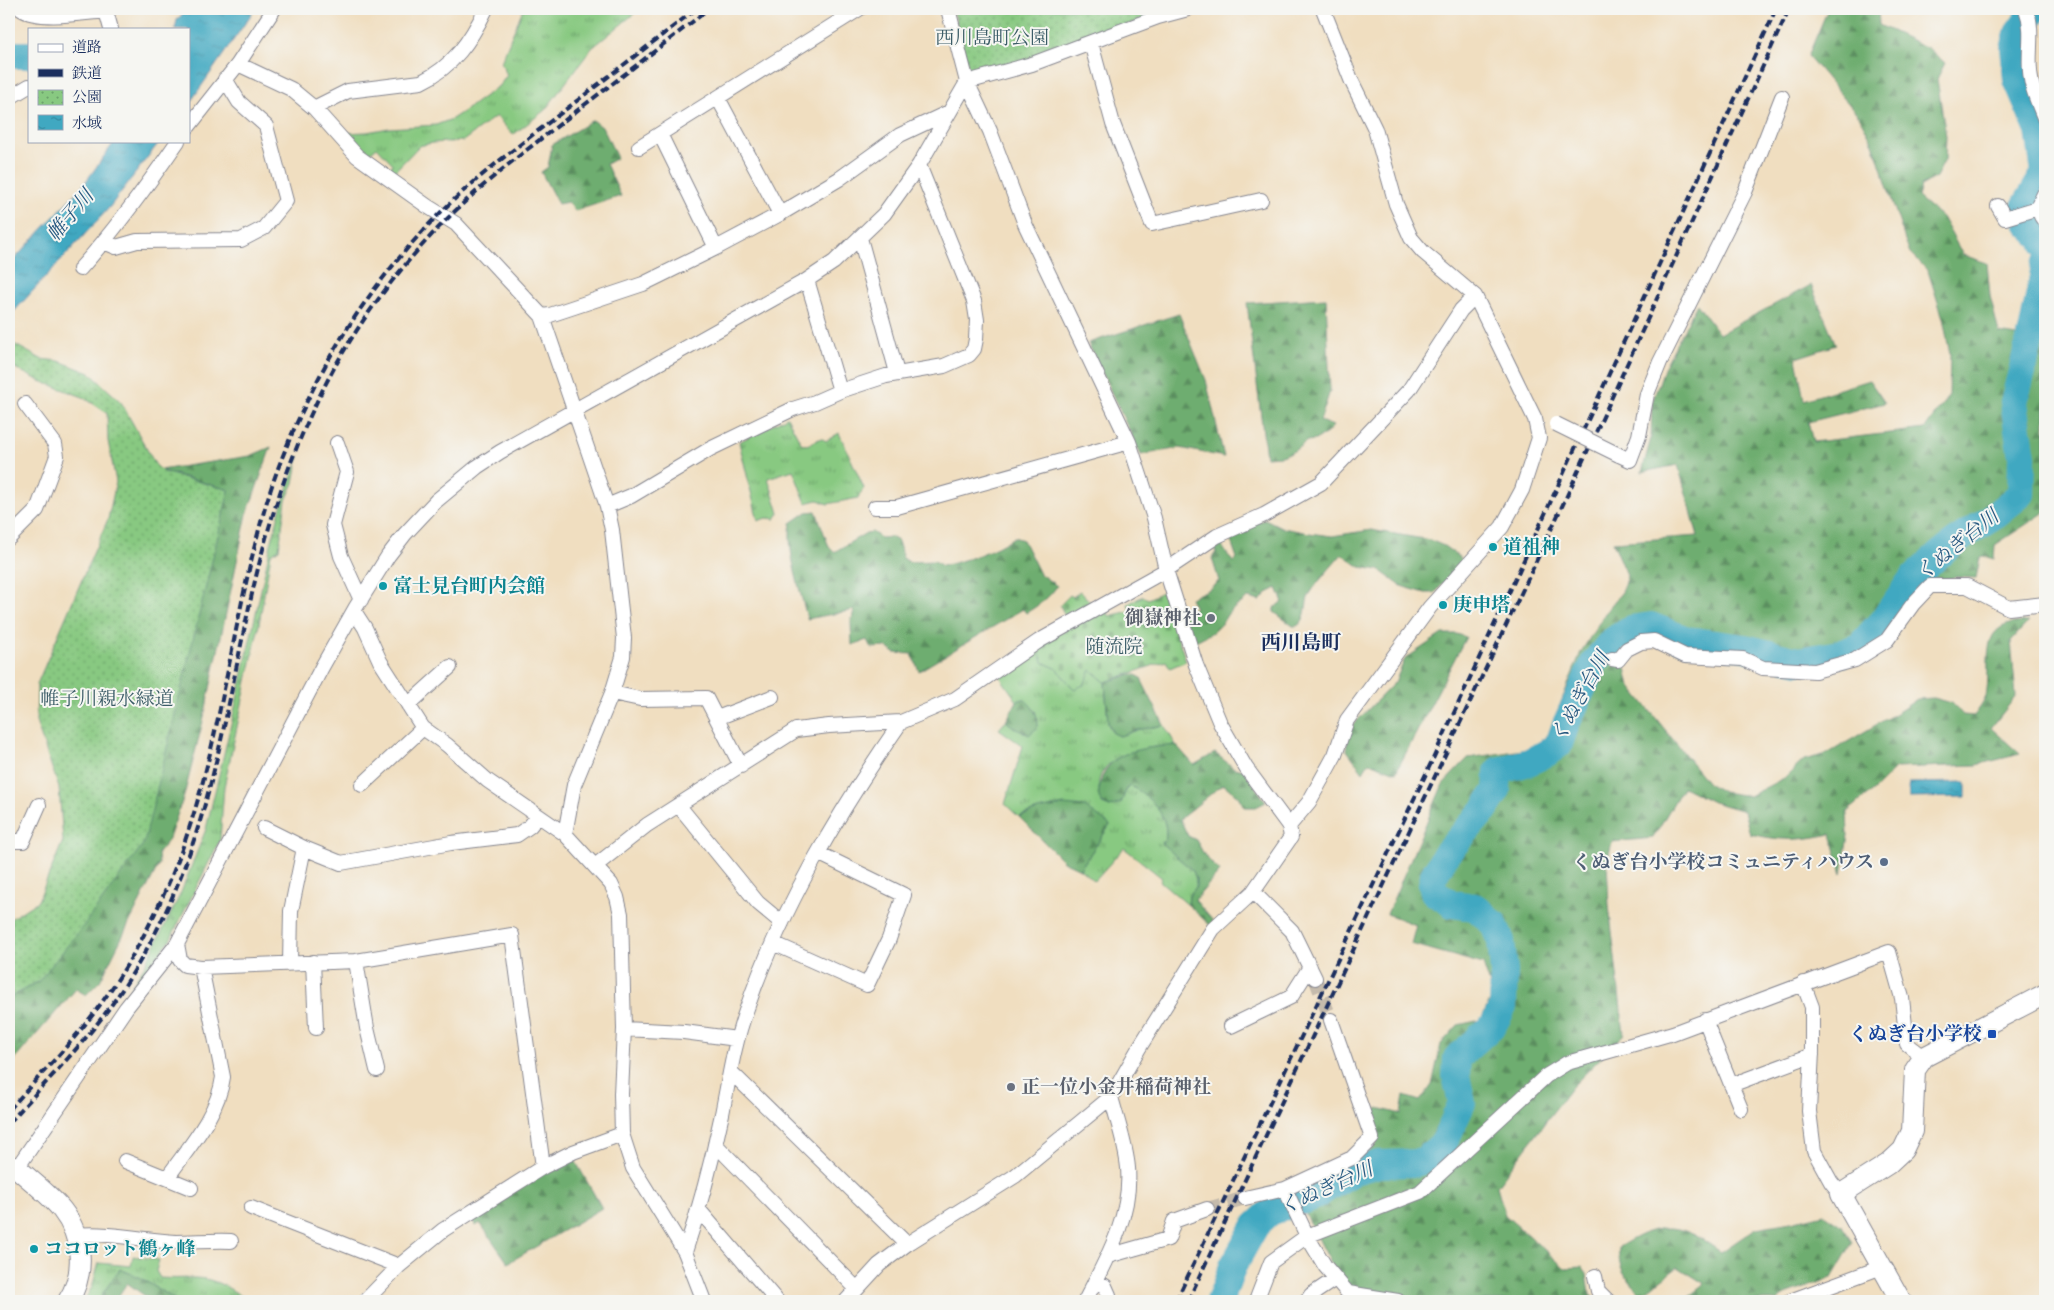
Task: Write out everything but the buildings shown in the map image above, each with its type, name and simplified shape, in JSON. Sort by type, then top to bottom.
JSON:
[{"type":"street","points":[[21,9],[27,13],[47,15],[106,11],[111,28]]},
{"type":"street","points":[[190,123],[238,64],[274,9]]},
{"type":"street","points":[[314,108],[348,91],[421,82],[431,78],[443,70],[468,43],[486,9]]},
{"type":"street","points":[[639,147],[859,9]]},
{"type":"street","points":[[846,1301],[879,1265],[907,1244],[1015,1176],[1112,1097],[1138,1048],[1214,929],[1253,892],[1291,837],[1289,826],[1246,768],[1220,723],[1196,665],[1166,570],[1154,518],[1129,442],[1025,224],[990,131],[967,82],[948,9]]},
{"type":"street","points":[[68,1301],[78,1283],[80,1273],[79,1248],[76,1235],[62,1209],[13,1167],[126,1008],[177,944],[247,820],[322,667],[388,556],[405,534],[436,501],[477,466],[807,280],[834,262],[884,214],[919,165],[967,82],[1032,64],[1158,16],[1188,9]]},
{"type":"street","points":[[1289,826],[1309,802],[1335,755],[1347,720],[1430,607],[1502,527],[1522,490],[1539,438],[1535,419],[1475,296],[1423,252],[1411,238],[1396,204],[1375,129],[1352,82],[1324,9]]},
{"type":"street","points":[[2026,9],[2031,32],[2030,74],[2045,120]]},
{"type":"street","points":[[1091,43],[1114,124],[1152,224],[1261,200]]},
{"type":"street","points":[[238,64],[291,89],[314,108],[357,156],[427,206],[456,224],[542,316],[607,506],[612,530],[624,638],[623,657],[612,693],[574,786],[565,834]]},
{"type":"street","points":[[104,242],[116,247],[137,241],[241,240],[264,228],[286,201],[266,126],[239,102],[225,79]]},
{"type":"street","points":[[9,98],[28,87]]},
{"type":"street","points":[[1535,419],[1556,424],[1630,460],[1639,436],[1648,394],[1660,362],[1745,192],[1782,97]]},
{"type":"street","points":[[718,98],[780,214]]},
{"type":"street","points":[[542,316],[643,284],[716,248],[780,214],[839,179],[900,135],[949,112]]},
{"type":"street","points":[[660,134],[716,248]]},
{"type":"street","points":[[80,269],[104,242],[145,189],[177,142]]},
{"type":"street","points":[[607,506],[631,496],[710,449],[793,409],[815,402],[840,390],[897,374],[944,366],[969,356],[974,348],[976,339],[977,320],[974,301],[968,282],[919,165]]},
{"type":"street","points":[[1998,206],[2005,218],[2015,216],[2035,209],[2045,192]]},
{"type":"street","points":[[2035,209],[2045,222]]},
{"type":"street","points":[[860,238],[897,374]]},
{"type":"street","points":[[807,280],[840,390]]},
{"type":"street","points":[[595,866],[648,825],[796,730],[828,726],[901,722],[955,699],[1039,640],[1166,570],[1217,536],[1264,514],[1321,483],[1408,390],[1461,310],[1475,296]]},
{"type":"street","points":[[9,538],[37,510],[57,456],[55,444],[25,404]]},
{"type":"street","points":[[875,507],[897,507],[1129,442]]},
{"type":"street","points":[[337,443],[346,472],[333,525],[341,556],[365,628],[380,661],[423,728],[447,745],[488,781],[565,834],[610,884],[617,898],[621,914],[624,1029],[621,1094],[622,1134],[633,1168],[685,1252],[704,1301]]},
{"type":"street","points":[[1612,659],[1618,660],[1627,649],[1641,642],[1654,641],[1685,656],[1743,660],[1763,668],[1815,671],[1855,660],[1887,640],[1913,604],[1930,586],[1967,586],[2009,608],[2045,604]]},
{"type":"street","points":[[408,705],[450,667]]},
{"type":"street","points":[[612,693],[640,699],[706,698],[741,766]]},
{"type":"street","points":[[717,718],[772,697]]},
{"type":"street","points":[[685,1252],[699,1210],[737,1039],[746,1010],[773,943],[818,853],[857,788],[901,722]]},
{"type":"street","points":[[362,785],[423,728]]},
{"type":"street","points":[[9,841],[22,841],[39,805]]},
{"type":"street","points":[[679,806],[758,903],[782,923]]},
{"type":"street","points":[[264,828],[304,848],[341,863],[451,843],[517,835],[530,826],[538,816]]},
{"type":"street","points":[[290,964],[291,911],[304,848]]},
{"type":"street","points":[[773,943],[868,985],[889,939],[904,895],[818,853]]},
{"type":"street","points":[[1231,1026],[1291,997],[1313,973],[1292,931],[1253,892]]},
{"type":"street","points":[[177,944],[180,960],[185,965],[201,967],[356,961],[512,935],[543,1167]]},
{"type":"street","points":[[1256,1301],[1271,1262],[1307,1236],[1420,1192],[1546,1076],[1567,1063],[1673,1033],[1889,952],[1902,998],[1908,1044],[1924,1057]]},
{"type":"street","points":[[356,961],[367,1028],[377,1070]]},
{"type":"street","points":[[313,962],[316,1028]]},
{"type":"street","points":[[168,1178],[215,1105],[222,1088],[223,1077],[201,967]]},
{"type":"street","points":[[1803,983],[1812,1007],[1809,1111],[1814,1151],[1831,1182],[1841,1194],[1901,1301]]},
{"type":"street","points":[[1841,1194],[1888,1164],[1903,1150],[1912,1131],[1915,1070],[1924,1057],[2045,994]]},
{"type":"street","points":[[1245,1198],[1287,1194],[1352,1158],[1372,1138],[1331,1020]]},
{"type":"street","points":[[1705,1020],[1741,1110]]},
{"type":"street","points":[[624,1029],[684,1032],[737,1039]]},
{"type":"street","points":[[1731,1085],[1812,1054]]},
{"type":"street","points":[[731,1072],[907,1244]]},
{"type":"street","points":[[1085,1301],[1108,1256],[1126,1209],[1129,1186],[1128,1166],[1112,1097]]},
{"type":"street","points":[[365,1301],[379,1296],[399,1266],[443,1230],[543,1167],[573,1152],[622,1134]]},
{"type":"street","points":[[715,1144],[857,1289]]},
{"type":"street","points":[[125,1161],[191,1188]]},
{"type":"street","points":[[1287,1194],[1324,1266],[1347,1297],[1398,1301]]},
{"type":"street","points":[[251,1208],[399,1266]]},
{"type":"street","points":[[1108,1256],[1168,1238],[1174,1221],[1207,1209]]},
{"type":"street","points":[[699,1210],[778,1301]]},
{"type":"street","points":[[76,1235],[96,1233],[178,1242],[231,1241]]},
{"type":"street","points":[[1790,1301],[1882,1268]]},
{"type":"street","points":[[1595,1276],[1598,1291],[1608,1301]]},
{"type":"street","points":[[1307,1301],[1312,1295],[1335,1279]]},
{"type":"street","points":[[1095,1281],[1105,1286],[1109,1295],[1107,1301]]},
{"type":"green space","points":[[523,9],[640,9],[592,48],[545,110],[513,135],[496,116],[463,141],[432,143],[419,146],[388,178],[386,173],[393,164],[377,147],[366,156],[342,133],[436,125],[452,119],[467,109],[500,85],[507,75],[501,62]]},
{"type":"green space","name":"西川島町公園","points":[[953,9],[1156,9],[1157,14],[1030,61],[975,73],[969,69]]},
{"type":"green space","points":[[1828,9],[1878,9],[1879,25],[1928,48],[1945,63],[1937,79],[1946,136],[1945,160],[1936,177],[1921,186],[1918,197],[1942,217],[1963,255],[1987,263],[1990,296],[1999,333],[2017,336],[2044,308],[2045,299],[2045,512],[1995,545],[1994,559],[1983,556],[1980,558],[1976,578],[1956,577],[1922,583],[1889,624],[1860,652],[1816,667],[1771,666],[1682,650],[1663,641],[1622,650],[1630,686],[1708,783],[1723,792],[1749,796],[1786,777],[1804,760],[1827,754],[1917,699],[1934,698],[1952,703],[1963,715],[1974,716],[1986,696],[1989,646],[1993,636],[2000,628],[2011,624],[2028,622],[2011,641],[2016,696],[1991,728],[2020,754],[1976,765],[1896,768],[1875,789],[1847,812],[1848,835],[1842,874],[1831,834],[1790,839],[1750,834],[1744,811],[1713,802],[1683,787],[1653,838],[1612,842],[1607,862],[1609,906],[1624,1034],[1571,1088],[1497,1186],[1505,1215],[1565,1268],[1582,1267],[1587,1274],[1590,1294],[1599,1301],[1416,1301],[1351,1288],[1334,1269],[1297,1197],[1349,1171],[1377,1144],[1368,1118],[1378,1108],[1401,1114],[1404,1096],[1420,1101],[1432,1085],[1441,1044],[1458,1025],[1481,1020],[1493,994],[1483,964],[1411,944],[1416,925],[1387,914],[1443,784],[1468,758],[1530,749],[1548,735],[1581,652],[1607,610],[1622,592],[1627,575],[1613,542],[1698,536],[1678,465],[1642,472],[1651,438],[1652,403],[1665,366],[1697,304],[1719,334],[1811,285],[1836,345],[1796,358],[1804,400],[1869,380],[1885,403],[1808,422],[1813,442],[1925,429],[1949,395],[1950,355],[1943,318],[1928,271],[1909,252],[1873,143],[1859,116],[1808,56]]},
{"type":"green space","points":[[593,120],[603,128],[617,158],[606,164],[621,196],[575,211],[568,202],[558,204],[541,172],[548,167],[552,145]]},
{"type":"green space","points":[[1326,298],[1330,391],[1320,421],[1333,426],[1327,433],[1315,440],[1307,441],[1294,451],[1281,456],[1266,457],[1247,303]]},
{"type":"green space","points":[[1179,314],[1206,380],[1224,457],[1180,448],[1141,455],[1088,343]]},
{"type":"green space","name":"帷子川親水緑道","points":[[12,343],[41,359],[59,361],[90,373],[121,402],[155,464],[163,472],[229,490],[144,843],[84,925],[39,981],[9,998],[9,920],[38,901],[63,841],[59,788],[36,722],[37,684],[108,519],[116,482],[108,441],[107,413],[83,397],[40,381],[9,365],[9,347]]},
{"type":"green space","points":[[787,417],[801,443],[807,445],[821,438],[826,441],[839,433],[864,488],[858,498],[828,504],[818,500],[806,503],[793,470],[768,478],[779,513],[775,519],[766,518],[758,521],[739,442]]},
{"type":"green space","points":[[271,447],[247,514],[204,717],[184,796],[168,841],[158,853],[159,864],[100,981],[86,995],[76,989],[9,1066],[9,998],[39,981],[229,490],[160,470],[250,456]]},
{"type":"green space","points":[[299,456],[294,483],[286,500],[279,549],[271,554],[258,630],[224,787],[220,840],[170,940],[121,1003],[145,965],[180,895],[206,829],[270,548],[280,510]]},
{"type":"green space","points":[[816,511],[829,547],[834,552],[866,533],[872,532],[881,538],[891,537],[898,541],[903,558],[909,562],[935,561],[942,566],[988,551],[1014,537],[1023,540],[1040,574],[1057,586],[1043,601],[1026,613],[1023,609],[919,671],[912,654],[895,653],[886,647],[871,648],[867,640],[852,645],[851,623],[854,610],[807,619],[792,558],[790,534],[791,523],[807,512]]},
{"type":"green space","points":[[1265,519],[1283,528],[1332,536],[1371,530],[1430,540],[1444,546],[1463,560],[1435,593],[1425,593],[1401,586],[1379,570],[1360,567],[1342,554],[1310,593],[1303,620],[1297,626],[1293,626],[1274,612],[1274,608],[1283,602],[1277,588],[1267,593],[1260,601],[1248,598],[1229,612],[1213,632],[1192,643],[1184,614],[1195,608],[1190,598],[1208,590],[1219,581],[1212,558],[1216,552],[1215,544],[1219,542],[1233,562],[1237,558],[1229,536]]},
{"type":"green space","name":"随流院","points":[[1080,591],[1092,604],[1067,620],[1060,605],[1070,595],[1073,597]]},
{"type":"green space","name":"随流院","points":[[1162,592],[1186,661],[1170,668],[1166,661],[1105,682],[1091,670],[1084,685],[1074,689],[1056,668],[1044,663],[1036,646],[1106,607],[1109,616],[1130,611],[1128,604],[1143,596],[1148,599]]},
{"type":"green space","points":[[1442,634],[1457,634],[1466,637],[1396,772],[1369,762],[1363,772],[1346,749],[1350,728],[1395,682],[1405,659]]},
{"type":"green space","points":[[1036,646],[1044,663],[1056,668],[1074,689],[1091,670],[1105,682],[1108,724],[1113,733],[1120,736],[1137,730],[1164,725],[1176,745],[1143,749],[1120,757],[1110,763],[1103,771],[1099,787],[1102,804],[1110,807],[1121,803],[1127,788],[1130,786],[1145,795],[1157,808],[1165,824],[1165,841],[1162,843],[1193,871],[1196,879],[1196,887],[1189,896],[1188,905],[1160,881],[1162,878],[1124,848],[1094,881],[1080,869],[1110,825],[1038,810],[1019,817],[1005,804],[1023,746],[999,729],[1006,721],[1016,729],[1036,712],[1024,699],[1017,701],[998,674]]},
{"type":"green space","points":[[1133,674],[1140,677],[1164,725],[1137,730],[1120,736],[1113,733],[1108,723],[1105,682]]},
{"type":"green space","points":[[1024,699],[1035,711],[1038,722],[1038,727],[1029,735],[1016,729],[1006,721],[1017,701]]},
{"type":"green space","points":[[1176,745],[1194,765],[1215,753],[1234,768],[1244,770],[1266,802],[1256,807],[1244,807],[1238,796],[1223,784],[1180,819],[1188,836],[1196,840],[1205,856],[1220,871],[1195,900],[1213,921],[1211,926],[1188,905],[1189,896],[1196,887],[1196,879],[1193,871],[1161,843],[1165,841],[1165,824],[1162,816],[1151,801],[1130,786],[1127,788],[1121,803],[1110,807],[1100,801],[1099,796],[1102,776],[1108,766],[1117,759],[1127,753],[1138,750]]},
{"type":"green space","points":[[1064,805],[1085,807],[1110,825],[1080,869],[1063,861],[1019,817],[1038,810]]},
{"type":"green space","points":[[572,1155],[602,1208],[508,1263],[480,1223],[476,1226],[469,1215]]},
{"type":"green space","points":[[1824,1214],[1842,1226],[1853,1242],[1832,1278],[1783,1296],[1776,1301],[1685,1301],[1685,1299],[1705,1284],[1678,1267],[1642,1294],[1621,1268],[1619,1247],[1653,1230],[1671,1228],[1690,1233],[1721,1252],[1756,1228]]},
{"type":"green space","points":[[133,1256],[159,1260],[156,1271],[160,1278],[210,1280],[224,1285],[249,1301],[177,1301],[141,1278],[120,1269],[103,1293],[100,1301],[84,1301],[92,1287],[99,1263],[131,1266]]},
{"type":"green space","points":[[120,1269],[141,1278],[177,1301],[152,1301],[127,1283],[115,1301],[100,1301],[103,1293]]},
{"type":"water","points":[[187,9],[255,9],[190,103],[190,28],[175,28],[177,20]]},
{"type":"water","name":"帷子川","points":[[114,142],[159,142],[109,208],[9,317],[9,265],[84,184]]},
{"type":"water","points":[[1966,782],[1966,797],[1909,798],[1909,783]]},
{"type":"waterway","name":"くぬぎ台川","points":[[2035,9],[2018,33],[2014,48],[2017,80],[2039,131],[2045,173],[2023,210],[2029,225],[2044,239],[2045,245]]},
{"type":"waterway","points":[[9,55],[28,55]]},
{"type":"waterway","name":"くぬぎ台川","points":[[1220,1301],[1233,1266],[1256,1225],[1270,1212],[1315,1196],[1354,1171],[1379,1164],[1415,1163],[1425,1160],[1444,1143],[1462,1103],[1456,1076],[1457,1058],[1493,1025],[1503,1007],[1504,971],[1501,941],[1493,923],[1475,907],[1452,904],[1434,892],[1433,877],[1446,854],[1485,809],[1497,790],[1498,771],[1529,762],[1547,753],[1559,744],[1566,724],[1594,663],[1611,642],[1630,629],[1651,626],[1687,640],[1745,648],[1798,661],[1839,654],[1859,647],[1884,619],[1912,579],[1941,553],[1990,519],[2021,494],[2022,457],[2014,402],[2033,328],[2045,266]]},
{"type":"tunnel","points":[[1315,978],[1331,1020]]},
{"type":"tunnel","points":[[1207,1209],[1245,1198]]},
{"type":"railway","points":[[9,1110],[77,1035],[108,994],[138,946],[170,880],[187,835],[201,789],[213,742],[242,601],[265,508],[284,453],[307,400],[349,325],[406,249],[451,202],[508,154],[696,9]]},
{"type":"railway","points":[[9,1123],[104,1015],[146,950],[173,896],[196,833],[210,787],[250,601],[275,508],[308,421],[333,370],[357,329],[400,271],[463,203],[529,148],[709,9]]},
{"type":"railway","points":[[1176,1301],[1432,761],[1776,9]]},
{"type":"railway","points":[[1188,1301],[1565,500],[1789,9]]},
{"type":"place","name":"道祖神","points":[[1493,547]]},
{"type":"place","name":"富士見台町内会館","points":[[383,586]]},
{"type":"place","name":"庚申塔","points":[[1443,605]]},
{"type":"place","name":"御嶽神社","points":[[1211,618]]},
{"type":"place","name":"くぬぎ台小学校コミュニティハウス","points":[[1884,862]]},
{"type":"place","name":"くぬぎ台小学校","points":[[1992,1034]]},
{"type":"place","name":"正一位小金井稲荷神社","points":[[1011,1087]]},
{"type":"place","name":"ココロット鶴ヶ峰","points":[[34,1249]]},
{"type":"district","name":"西川島町","points":[[1301,642]]}]
